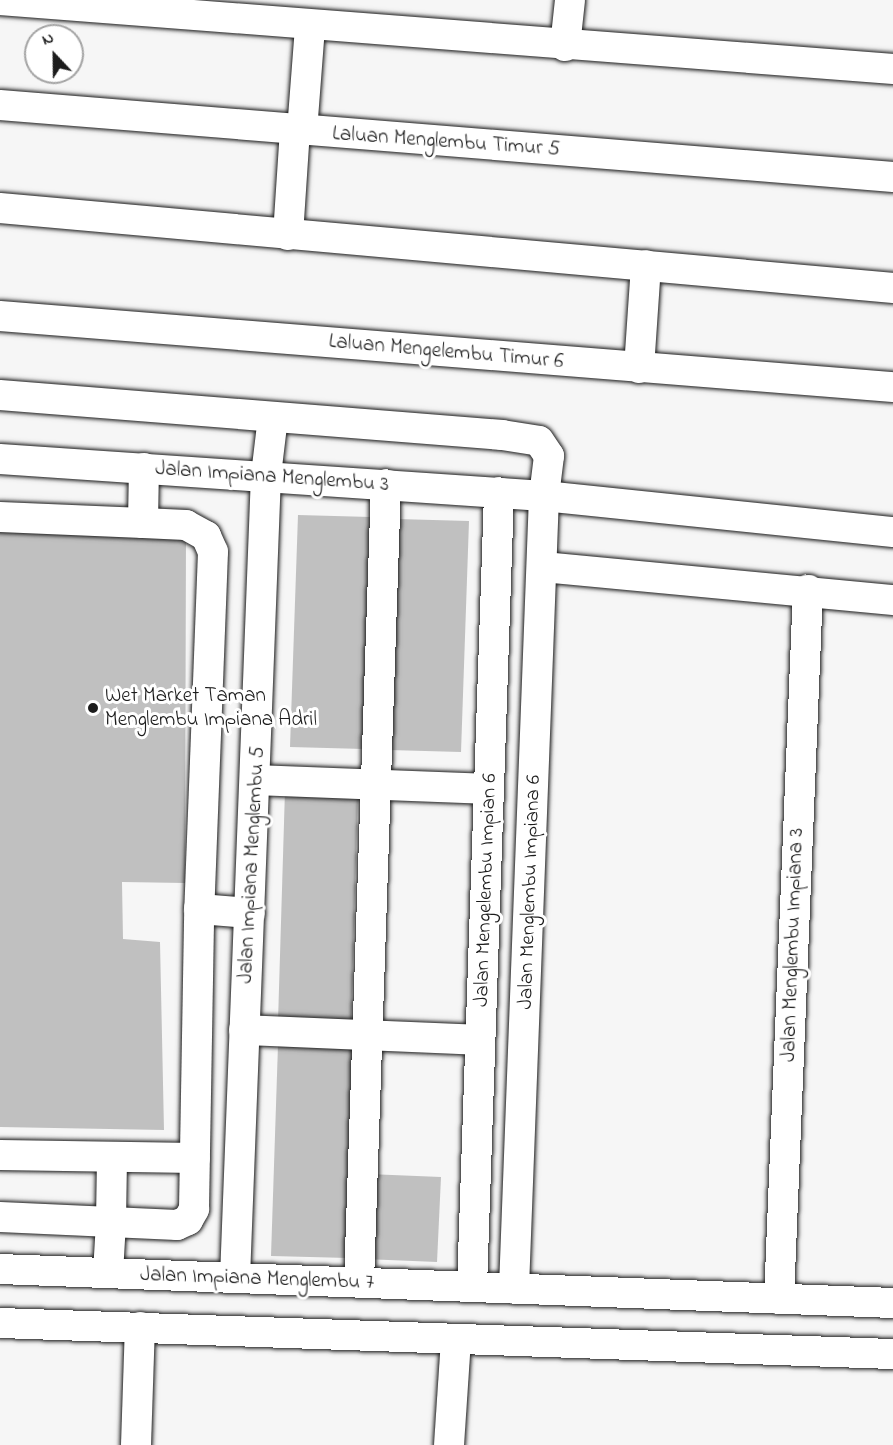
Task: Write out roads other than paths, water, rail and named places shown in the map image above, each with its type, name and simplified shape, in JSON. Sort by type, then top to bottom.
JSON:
[{"type":"street","points":[[0,0],[566,46],[893,69]]},
{"type":"street","points":[[566,46],[570,0]]},
{"type":"street","points":[[288,235],[310,26]]},
{"type":"street","name":"Laluan Menglembu Timur 5","points":[[0,105],[298,131],[893,177]]},
{"type":"street","points":[[0,208],[893,288]]},
{"type":"street","points":[[639,368],[646,265]]},
{"type":"street","name":"Laluan Mengelembu Timur 6","points":[[0,316],[893,387]]},
{"type":"street","points":[[0,395],[273,417]]},
{"type":"street","name":"Jalan Impiana Menglembu 5","points":[[235,1278],[266,475],[273,417]]},
{"type":"street","name":"Jalan Menglembu Impiana 6","points":[[273,417],[502,435],[539,441],[549,456],[544,496],[514,1288]]},
{"type":"street","name":"Jalan Impiana Menglembu 3","points":[[0,459],[266,475],[544,496]]},
{"type":"street","points":[[142,523],[144,468]]},
{"type":"street","points":[[358,1282],[386,484]]},
{"type":"street","name":"Jalan Mengelembu Impian 6","points":[[472,1287],[500,492]]},
{"type":"street","points":[[544,496],[893,531]]},
{"type":"street","points":[[0,517],[186,525],[206,536],[213,552],[199,909],[194,1209],[188,1220],[177,1225],[0,1217]]},
{"type":"street","points":[[543,567],[807,590],[893,600]]},
{"type":"street","name":"Jalan Menglembu Impiana 3","points":[[779,1299],[807,590]]},
{"type":"street","points":[[256,780],[489,789]]},
{"type":"street","points":[[199,909],[249,913]]},
{"type":"street","points":[[244,1030],[480,1040]]},
{"type":"street","points":[[0,1155],[195,1158]]},
{"type":"street","points":[[108,1273],[112,1157]]},
{"type":"street","name":"Jalan Impiana Menglembu 7","points":[[0,1269],[514,1288]]},
{"type":"street","points":[[514,1288],[893,1303]]},
{"type":"street","points":[[0,1323],[893,1354]]},
{"type":"street","points":[[136,1445],[140,1328]]},
{"type":"street","points":[[449,1445],[456,1339]]},
{"type":"place","name":"Wet Market Taman Menglembu Impiana Adril","points":[[93,708]]}]
